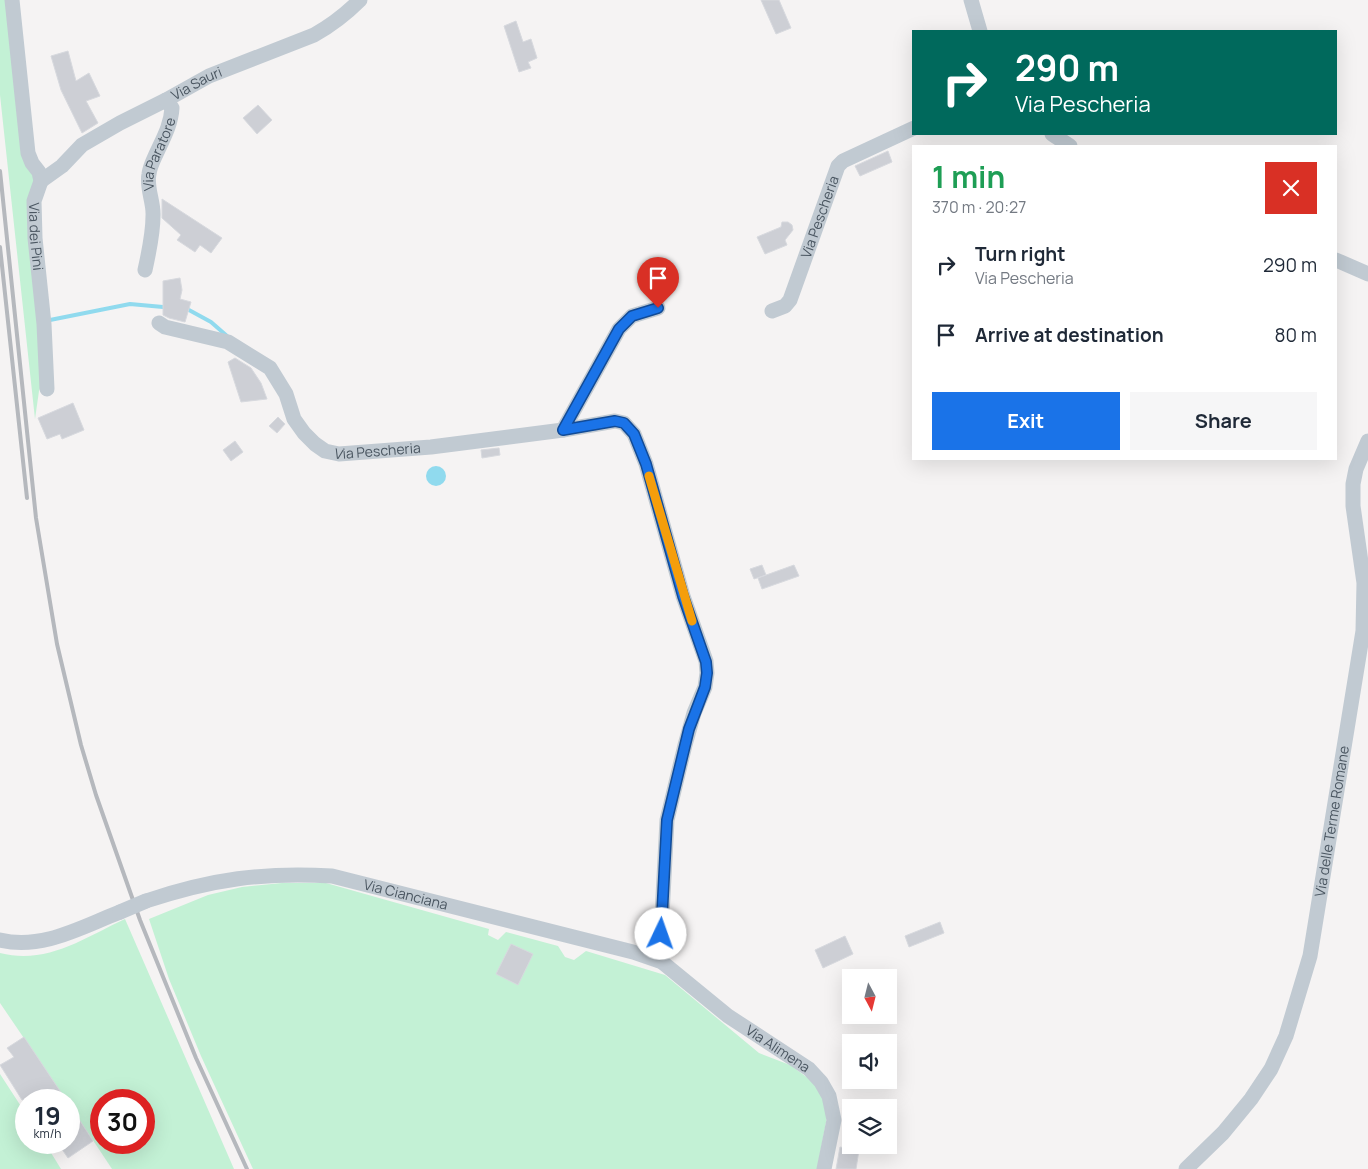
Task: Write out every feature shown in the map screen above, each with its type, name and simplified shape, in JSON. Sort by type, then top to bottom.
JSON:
[{"type":"street","points":[[12,0],[28,153],[32,163],[39,172],[41,181]]},
{"type":"street","name":"Via Sauri","points":[[41,181],[62,166],[82,145],[120,123],[209,76],[314,35],[343,17],[360,0]]},
{"type":"street","points":[[971,0],[980,30]]},
{"type":"street","name":"Via Paratore","points":[[145,270],[152,236],[154,214],[148,189],[148,176],[171,119],[172,108],[166,100]]},
{"type":"street","name":"Via Pescheria","points":[[772,311],[785,306],[790,300],[838,166],[843,161],[912,129]]},
{"type":"street","points":[[1054,135],[1068,145]]},
{"type":"street","name":"Via dei Pini","points":[[41,181],[34,201],[35,238],[44,324],[47,389]]},
{"type":"street","points":[[1337,260],[1368,274]]},
{"type":"street","points":[[563,430],[619,329],[632,316],[658,308]]},
{"type":"street","name":"Via Pescheria","points":[[159,323],[228,342],[270,368],[286,394],[294,419],[315,444],[326,451],[339,454],[431,447],[563,430],[615,421],[624,423],[634,434],[646,464],[683,596],[706,662],[707,673],[705,687],[689,729],[667,820],[661,934],[662,962]]},
{"type":"street","name":"Via delle Terme Romane","points":[[1186,1169],[1223,1133],[1251,1099],[1271,1069],[1286,1036],[1310,956],[1363,631],[1364,583],[1353,484],[1356,469],[1368,441]]},
{"type":"street","name":"Via Cianciana","points":[[0,940],[32,943],[52,939],[146,901],[203,884],[239,878],[296,874],[332,876],[633,952],[662,962]]},
{"type":"street","name":"Via Alimena","points":[[662,962],[695,991],[728,1016],[809,1069],[821,1082],[829,1096],[834,1120],[824,1169]]},
{"type":"green space","points":[[0,0],[7,0],[32,174],[35,181],[44,378],[39,391],[35,419],[0,95]]},
{"type":"green space","points":[[282,883],[326,883],[489,929],[488,935],[498,940],[506,932],[558,946],[565,957],[574,960],[586,951],[665,975],[759,1053],[790,1065],[812,1081],[821,1092],[827,1117],[817,1169],[253,1169],[201,1056],[169,979],[149,919],[208,895],[242,887]]},
{"type":"green space","points":[[125,919],[234,1169],[112,1169],[102,1154],[155,1154],[155,1089],[90,1089],[90,1136],[80,1121],[80,1089],[59,1089],[0,1003],[0,953],[17,956],[49,953],[80,941]]},
{"type":"green space","points":[[0,1074],[15,1097],[15,1154],[52,1154],[61,1169],[0,1169]]},
{"type":"water","points":[[436,466],[443,469],[446,476],[443,483],[436,486],[429,483],[426,476],[429,469]]},
{"type":"building","points":[[761,0],[779,0],[791,28],[776,34]]},
{"type":"building","points":[[516,21],[523,42],[531,39],[537,58],[528,62],[531,68],[519,72],[504,26]]},
{"type":"building","points":[[68,51],[76,81],[89,73],[100,96],[86,101],[98,123],[82,133],[61,90],[51,56]]},
{"type":"building","points":[[258,105],[272,120],[257,134],[243,118]]},
{"type":"building","points":[[888,151],[892,162],[860,176],[855,166]]},
{"type":"building","points":[[162,199],[222,238],[211,253],[200,245],[195,252],[177,240],[181,235],[162,218]]},
{"type":"building","points":[[782,222],[788,222],[792,225],[793,230],[785,240],[787,245],[765,254],[757,237],[781,227]]},
{"type":"building","points":[[180,278],[182,290],[180,299],[191,302],[185,322],[163,315],[163,281]]},
{"type":"building","points":[[235,358],[251,368],[261,383],[267,399],[241,402],[228,362]]},
{"type":"building","points":[[73,403],[84,430],[62,439],[60,434],[47,439],[38,418]]},
{"type":"building","points":[[278,417],[285,424],[277,433],[269,426]]},
{"type":"building","points":[[235,441],[243,452],[231,461],[223,450]]},
{"type":"building","points":[[499,448],[500,455],[482,458],[481,450]]},
{"type":"building","points":[[762,565],[766,575],[754,579],[750,569]]},
{"type":"building","points":[[794,565],[799,576],[762,589],[758,578]]},
{"type":"building","points":[[940,922],[944,933],[909,947],[905,936]]},
{"type":"building","points":[[845,936],[853,954],[823,968],[815,950]]},
{"type":"building","points":[[511,944],[533,954],[518,985],[496,974]]},
{"type":"building","points":[[24,1037],[59,1089],[15,1089],[0,1065],[14,1057],[7,1048]]},
{"type":"building","points":[[80,1121],[90,1136],[90,1143],[80,1150]]},
{"type":"building","points":[[840,1147],[842,1147],[842,1154],[858,1154],[856,1169],[836,1169]]},
{"type":"building","points":[[65,1154],[74,1154],[68,1158]]},
{"type":"waterway","points":[[50,320],[130,304],[163,307]]},
{"type":"waterway","points":[[189,310],[211,322],[227,336]]},
{"type":"railway","points":[[0,171],[36,518],[57,644],[81,745],[96,795],[140,920],[196,1058],[247,1169]]},
{"type":"railway","points":[[0,247],[27,498]]},
{"type":"slow traffic","points":[[649,476],[683,596],[692,621]]},
{"type":"route","points":[[658,308],[632,316],[619,329],[563,430],[615,421],[624,423],[634,434],[646,464],[683,596],[706,662],[705,687],[689,729],[667,820],[661,934]]}]
